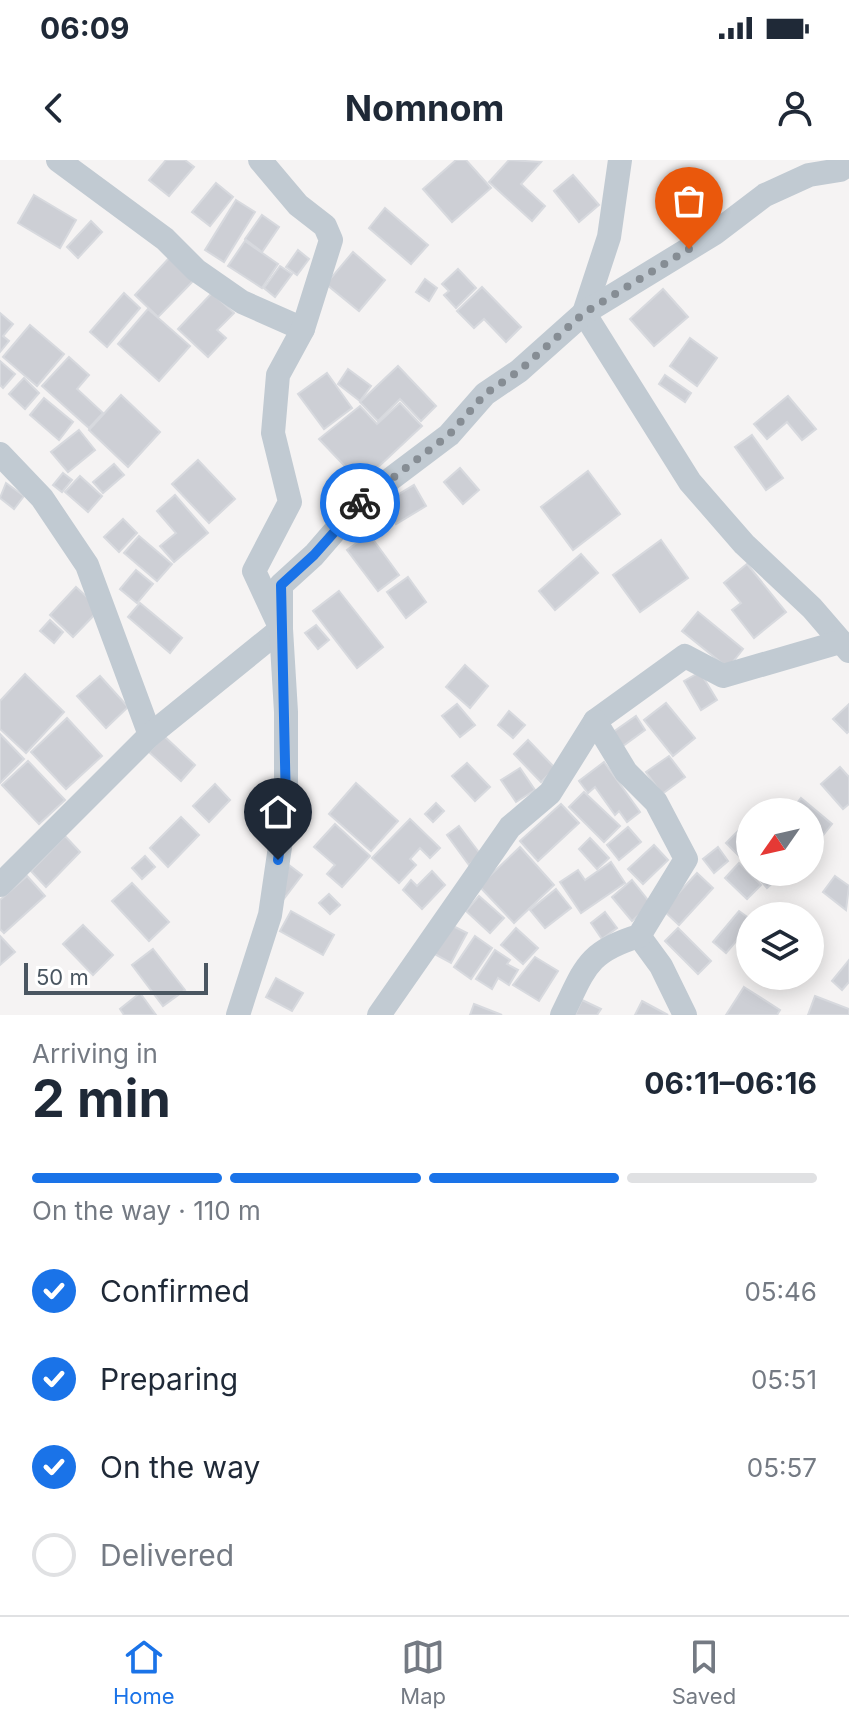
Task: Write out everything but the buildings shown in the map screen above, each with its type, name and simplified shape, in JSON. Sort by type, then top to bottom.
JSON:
[{"type":"street","points":[[58,160],[165,239],[196,270],[242,302],[303,329]]},
{"type":"street","points":[[260,160],[298,205],[325,226],[331,240],[303,329],[278,375],[273,433],[290,502],[254,571],[281,629]]},
{"type":"street","points":[[584,313],[609,237],[620,160]]},
{"type":"street","points":[[238,1015],[270,915],[286,806],[281,585],[314,555],[360,502],[449,435],[485,394],[519,371],[584,313],[715,233],[765,195],[809,175],[840,170],[849,164]]},
{"type":"street","points":[[379,1015],[510,827],[550,793],[595,721],[685,656],[723,676],[845,646],[812,608],[744,544],[690,482],[584,313]]},
{"type":"street","points":[[0,454],[42,498],[87,565],[150,735]]},
{"type":"street","points":[[0,885],[150,735],[281,629]]},
{"type":"street","points":[[562,1015],[587,967],[607,946],[639,936],[686,859],[656,802],[626,772],[595,721]]},
{"type":"street","points":[[639,936],[661,966],[685,1015]]},
{"type":"way so far","points":[[360,503],[449,435],[485,394],[519,371],[584,313],[689,249]]},
{"type":"route","points":[[278,860],[286,806],[281,585],[314,555],[360,503]]}]
